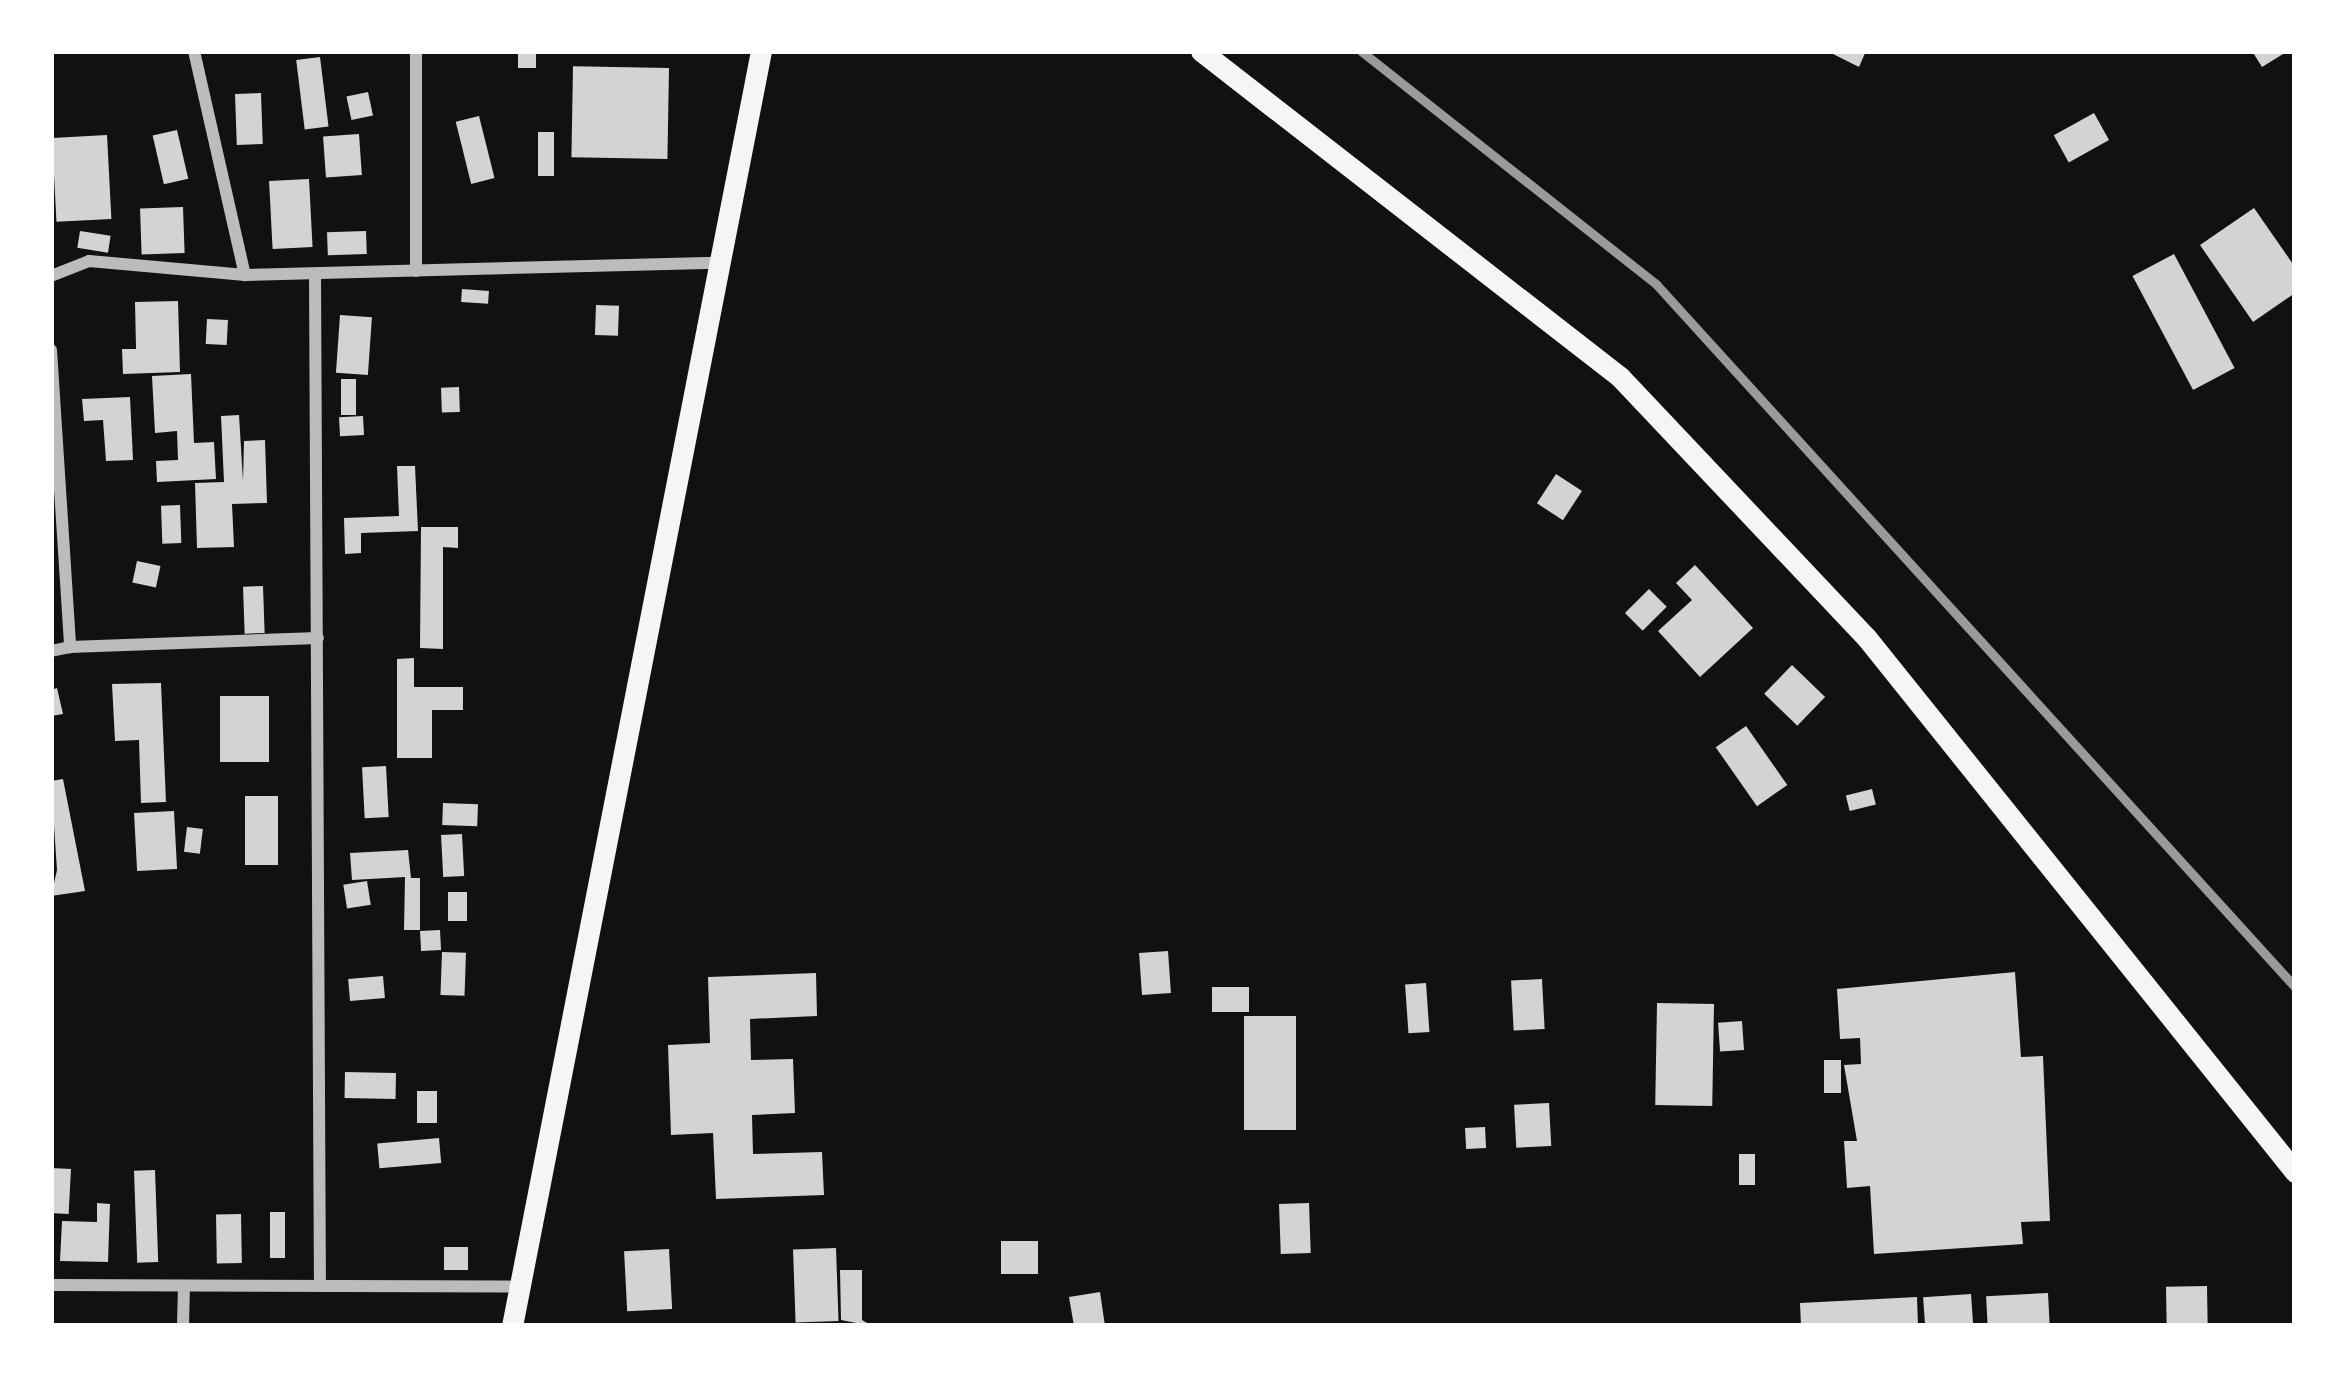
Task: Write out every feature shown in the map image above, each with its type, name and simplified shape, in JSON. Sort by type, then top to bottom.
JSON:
[{"type":"main road","points":[[512,1326],[760,51]]},
{"type":"main road","points":[[1202,51],[1620,377],[1866,637],[2295,1172]]},
{"type":"street","points":[[194,51],[245,275]]},
{"type":"street","points":[[416,51],[416,271]]},
{"type":"street","points":[[51,277],[89,261],[245,275],[717,262]]},
{"type":"street","points":[[316,274],[320,1286]]},
{"type":"street","points":[[51,350],[70,646]]},
{"type":"street","points":[[51,651],[70,646],[318,638]]},
{"type":"street","points":[[51,1285],[519,1287]]},
{"type":"street","points":[[183,1326],[184,1286]]},
{"type":"building","points":[[518,51],[536,51],[536,68],[518,68]]},
{"type":"building","points":[[1827,51],[1866,51],[1859,67]]},
{"type":"building","points":[[2252,51],[2288,51],[2262,67]]},
{"type":"building","points":[[320,57],[329,126],[305,129],[296,60]]},
{"type":"building","points":[[573,66],[669,68],[667,159],[571,157]]},
{"type":"building","points":[[368,92],[373,115],[351,120],[346,97]]},
{"type":"building","points":[[261,93],[263,144],[237,145],[235,94]]},
{"type":"building","points":[[2094,113],[2109,140],[2069,162],[2054,135]]},
{"type":"building","points":[[479,116],[494,178],[471,184],[456,122]]},
{"type":"building","points":[[177,130],[188,179],[164,184],[153,136]]},
{"type":"building","points":[[538,132],[554,132],[554,176],[538,176]]},
{"type":"building","points":[[359,134],[362,175],[326,177],[323,137]]},
{"type":"building","points":[[107,135],[111,219],[56,222],[52,138]]},
{"type":"building","points":[[309,179],[313,247],[273,249],[269,181]]},
{"type":"building","points":[[183,207],[185,253],[142,254],[140,209]]},
{"type":"building","points":[[2254,208],[2295,267],[2295,293],[2253,322],[2200,245]]},
{"type":"building","points":[[80,231],[111,236],[108,253],[77,248]]},
{"type":"building","points":[[366,231],[367,254],[328,255],[327,232]]},
{"type":"building","points":[[2174,254],[2235,368],[2193,390],[2133,276]]},
{"type":"building","points":[[462,289],[489,291],[488,304],[461,302]]},
{"type":"building","points":[[178,301],[180,372],[123,374],[122,349],[136,349],[135,302]]},
{"type":"building","points":[[596,305],[619,306],[618,336],[595,335]]},
{"type":"building","points":[[340,315],[372,317],[368,375],[336,373]]},
{"type":"building","points":[[207,319],[228,320],[227,345],[206,344]]},
{"type":"building","points":[[191,374],[194,443],[214,442],[216,479],[157,482],[156,461],[178,460],[177,431],[155,433],[152,376]]},
{"type":"building","points":[[341,379],[356,379],[356,415],[341,415]]},
{"type":"building","points":[[459,387],[460,412],[442,413],[441,388]]},
{"type":"building","points":[[130,397],[133,460],[106,461],[103,420],[84,421],[82,399]]},
{"type":"building","points":[[239,415],[243,481],[244,441],[265,440],[267,503],[232,504],[234,547],[197,548],[195,483],[224,482],[221,416]]},
{"type":"building","points":[[363,416],[364,435],[340,436],[339,417]]},
{"type":"building","points":[[397,466],[415,466],[418,531],[361,533],[361,553],[345,554],[344,518],[399,516]]},
{"type":"building","points":[[1556,474],[1582,491],[1563,520],[1537,503]]},
{"type":"building","points":[[180,505],[181,543],[162,544],[161,506]]},
{"type":"building","points":[[421,527],[458,527],[458,548],[443,547],[443,649],[420,648]]},
{"type":"building","points":[[137,561],[160,566],[156,588],[132,583]]},
{"type":"building","points":[[1695,565],[1753,628],[1700,677],[1658,631],[1692,600],[1676,583]]},
{"type":"building","points":[[263,586],[265,633],[245,634],[243,587]]},
{"type":"building","points":[[1649,589],[1667,607],[1643,631],[1625,613]]},
{"type":"building","points":[[414,658],[414,687],[463,687],[463,710],[432,710],[432,758],[397,758],[397,659]]},
{"type":"building","points":[[1792,665],[1825,697],[1797,726],[1764,694]]},
{"type":"building","points":[[161,683],[166,802],[141,803],[139,740],[115,741],[112,684]]},
{"type":"building","points":[[57,688],[63,714],[51,716],[51,690]]},
{"type":"building","points":[[220,696],[269,696],[269,762],[220,762]]},
{"type":"building","points":[[1746,726],[1787,785],[1757,806],[1716,747]]},
{"type":"building","points":[[386,766],[389,817],[365,818],[362,767]]},
{"type":"building","points":[[63,779],[85,891],[51,896],[57,870],[51,781]]},
{"type":"building","points":[[1872,789],[1876,805],[1850,811],[1846,796]]},
{"type":"building","points":[[245,796],[278,796],[278,865],[245,865]]},
{"type":"building","points":[[443,803],[478,804],[477,826],[442,825]]},
{"type":"building","points":[[174,811],[177,869],[137,871],[134,813]]},
{"type":"building","points":[[187,827],[203,829],[200,854],[184,852]]},
{"type":"building","points":[[462,834],[464,876],[443,877],[441,835]]},
{"type":"building","points":[[408,850],[411,878],[420,878],[420,930],[404,930],[405,877],[352,880],[350,853]]},
{"type":"building","points":[[367,881],[371,905],[347,908],[343,885]]},
{"type":"building","points":[[448,892],[467,892],[467,921],[448,921]]},
{"type":"building","points":[[440,930],[441,950],[421,951],[420,931]]},
{"type":"building","points":[[1168,951],[1171,993],[1142,995],[1139,953]]},
{"type":"building","points":[[442,952],[466,953],[464,996],[440,995]]},
{"type":"building","points":[[2015,972],[2021,1057],[2043,1056],[2050,1221],[2021,1222],[2023,1244],[1874,1254],[1870,1186],[1847,1188],[1844,1141],[1857,1141],[1844,1065],[1861,1064],[1860,1038],[1840,1039],[1837,989]]},
{"type":"building","points":[[816,973],[817,1016],[750,1019],[751,1060],[793,1059],[795,1113],[752,1115],[753,1154],[822,1152],[824,1195],[716,1199],[713,1133],[671,1135],[668,1045],[710,1043],[708,977]]},
{"type":"building","points":[[383,976],[385,998],[350,1001],[348,979]]},
{"type":"building","points":[[1542,979],[1545,1029],[1514,1031],[1511,981]]},
{"type":"building","points":[[1426,983],[1429,1032],[1408,1033],[1405,984]]},
{"type":"building","points":[[1212,987],[1249,987],[1249,1012],[1212,1012]]},
{"type":"building","points":[[1657,1003],[1714,1004],[1712,1106],[1655,1105]]},
{"type":"building","points":[[1244,1016],[1296,1016],[1296,1130],[1244,1130]]},
{"type":"building","points":[[1742,1021],[1744,1050],[1720,1052],[1718,1023]]},
{"type":"building","points":[[1824,1060],[1841,1060],[1841,1093],[1824,1093]]},
{"type":"building","points":[[345,1072],[396,1073],[396,1099],[345,1098]]},
{"type":"building","points":[[417,1091],[437,1091],[437,1123],[417,1123]]},
{"type":"building","points":[[1549,1103],[1551,1146],[1516,1148],[1514,1105]]},
{"type":"building","points":[[1485,1127],[1486,1148],[1466,1149],[1465,1128]]},
{"type":"building","points":[[439,1138],[441,1163],[379,1168],[377,1143]]},
{"type":"building","points":[[1739,1154],[1755,1154],[1755,1185],[1739,1185]]},
{"type":"building","points":[[51,1168],[71,1169],[69,1214],[51,1213]]},
{"type":"building","points":[[155,1170],[158,1262],[137,1263],[134,1171]]},
{"type":"building","points":[[97,1203],[110,1204],[108,1262],[60,1261],[62,1221],[97,1222]]},
{"type":"building","points":[[1309,1203],[1311,1253],[1281,1254],[1279,1204]]},
{"type":"building","points":[[270,1212],[285,1212],[285,1258],[270,1258]]},
{"type":"building","points":[[216,1214],[241,1214],[242,1263],[217,1263]]},
{"type":"building","points":[[1001,1241],[1038,1241],[1038,1274],[1001,1274]]},
{"type":"building","points":[[444,1247],[468,1247],[468,1270],[444,1270]]},
{"type":"building","points":[[836,1248],[839,1321],[796,1322],[793,1250]]},
{"type":"building","points":[[669,1249],[672,1309],[627,1311],[624,1251]]},
{"type":"building","points":[[840,1270],[862,1270],[862,1320],[872,1326],[841,1320]]},
{"type":"building","points":[[2207,1286],[2208,1326],[2167,1326],[2166,1287]]},
{"type":"building","points":[[1100,1292],[1105,1326],[1074,1326],[1069,1297]]},
{"type":"building","points":[[2048,1293],[2050,1326],[1988,1326],[1986,1296]]},
{"type":"building","points":[[1971,1294],[1973,1326],[1925,1326],[1923,1297]]},
{"type":"building","points":[[1917,1297],[1918,1326],[1801,1326],[1800,1303]]},
{"type":"railway","points":[[1361,51],[1656,284],[2295,987]]}]
